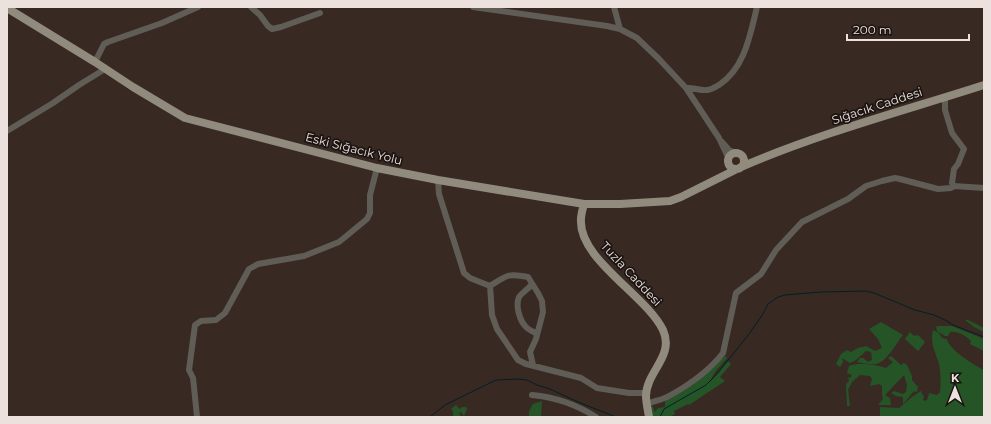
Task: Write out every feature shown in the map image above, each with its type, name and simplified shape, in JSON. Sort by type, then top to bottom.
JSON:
[{"type":"main road","name":"Eski Sığacık Yolu","points":[[7,8],[185,118],[377,168],[438,180],[584,204],[620,204],[670,201],[739,168],[778,152]]},
{"type":"main road","name":"Sığacık Caddesi","points":[[778,152],[984,84]]},
{"type":"main road","points":[[733,157],[756,156],[778,152]]},
{"type":"main road","points":[[733,157],[744,162],[739,168],[729,167],[733,157]]},
{"type":"main road","points":[[722,176],[733,157]]},
{"type":"main road","name":"Tuzla Caddesi","points":[[584,204],[581,219],[584,235],[592,251],[623,285],[648,309],[664,332],[666,341],[665,352],[646,393],[648,410]]},
{"type":"street","points":[[95,62],[104,44],[162,23],[198,7]]},
{"type":"street","points":[[251,7],[272,29],[320,13]]},
{"type":"street","points":[[473,7],[620,29],[637,38],[686,88],[733,157]]},
{"type":"street","points":[[614,7],[620,29]]},
{"type":"street","points":[[686,88],[707,90],[715,88],[728,79],[735,71],[741,59],[750,35],[757,7]]},
{"type":"street","points":[[7,130],[106,69]]},
{"type":"street","points":[[945,97],[945,110],[952,133],[964,149],[958,164],[954,169],[952,183],[954,186]]},
{"type":"street","points":[[197,417],[193,378],[190,370],[195,325],[200,321],[216,320],[225,313],[249,269],[258,264],[304,256],[339,242],[367,219],[370,213],[370,195],[377,168]]},
{"type":"street","points":[[648,410],[701,375],[723,353],[736,293],[761,274],[776,250],[802,222],[848,199],[866,186],[895,178],[938,189],[951,188],[954,186],[984,188]]},
{"type":"street","points":[[438,180],[439,194],[464,273],[470,278],[490,286]]},
{"type":"street","points":[[490,286],[506,275],[512,274],[528,278],[542,301],[543,312],[530,352],[532,365]]},
{"type":"street","points":[[532,284],[528,290],[520,296],[518,308],[519,315],[526,327],[537,334]]},
{"type":"street","points":[[490,286],[492,315],[497,329],[518,360],[581,378],[597,388],[623,392],[646,393]]},
{"type":"street","points":[[532,395],[542,396],[582,407],[596,417]]},
{"type":"green space","points":[[965,320],[984,328],[984,332],[974,327]]},
{"type":"green space","points":[[881,322],[903,335],[884,359],[876,364],[857,362],[860,358],[863,358],[868,362],[872,360],[871,352],[866,351],[850,363],[842,358],[843,362],[840,367],[836,364],[841,354],[847,350],[851,352],[866,346],[875,351],[882,348],[878,339],[869,329]]},
{"type":"green space","points":[[952,326],[984,339],[984,351],[970,344],[971,341],[959,333],[950,332],[948,336],[945,336],[937,331],[936,327]]},
{"type":"green space","points":[[933,330],[939,333],[942,338],[947,339],[948,343],[962,356],[984,370],[984,417],[880,417],[880,407],[899,408],[921,391],[924,396],[924,401],[927,400],[929,393],[937,395],[940,392],[940,371],[933,347]]},
{"type":"green space","points":[[910,332],[914,336],[918,335],[925,342],[918,351],[905,339]]},
{"type":"green space","points":[[726,356],[727,358],[715,372],[709,383],[728,361],[731,364],[720,377],[725,381],[689,405],[688,404],[674,411],[675,414],[669,417],[651,417],[649,410],[652,405],[655,412],[658,408],[665,407],[665,400]]},
{"type":"green space","points":[[891,356],[901,365],[904,363],[907,365],[912,376],[912,380],[918,387],[917,392],[914,391],[903,404],[903,397],[896,396],[891,393],[894,391],[903,394],[906,392],[907,385],[904,375],[885,395],[890,398],[891,405],[878,405],[883,399],[882,386],[879,384],[870,386],[872,379],[870,376],[860,375],[852,382],[848,389],[850,406],[847,406],[846,384],[849,381],[848,377],[850,378],[852,375],[847,373],[849,366],[862,364],[886,368],[893,362],[888,358]]},
{"type":"green space","points":[[542,401],[541,417],[529,417],[529,411],[533,404]]},
{"type":"green space","points":[[456,405],[460,409],[462,407],[466,407],[467,409],[464,416],[461,412],[459,413],[461,417],[453,417],[453,411],[451,409]]},
{"type":"waterway","points":[[660,417],[664,409],[706,385],[717,374],[749,334],[768,304],[778,297],[785,295],[865,291],[874,293],[915,310],[934,315],[953,325],[984,337]]},
{"type":"waterway","points":[[430,417],[445,405],[496,380],[518,379],[527,380],[616,417]]}]
